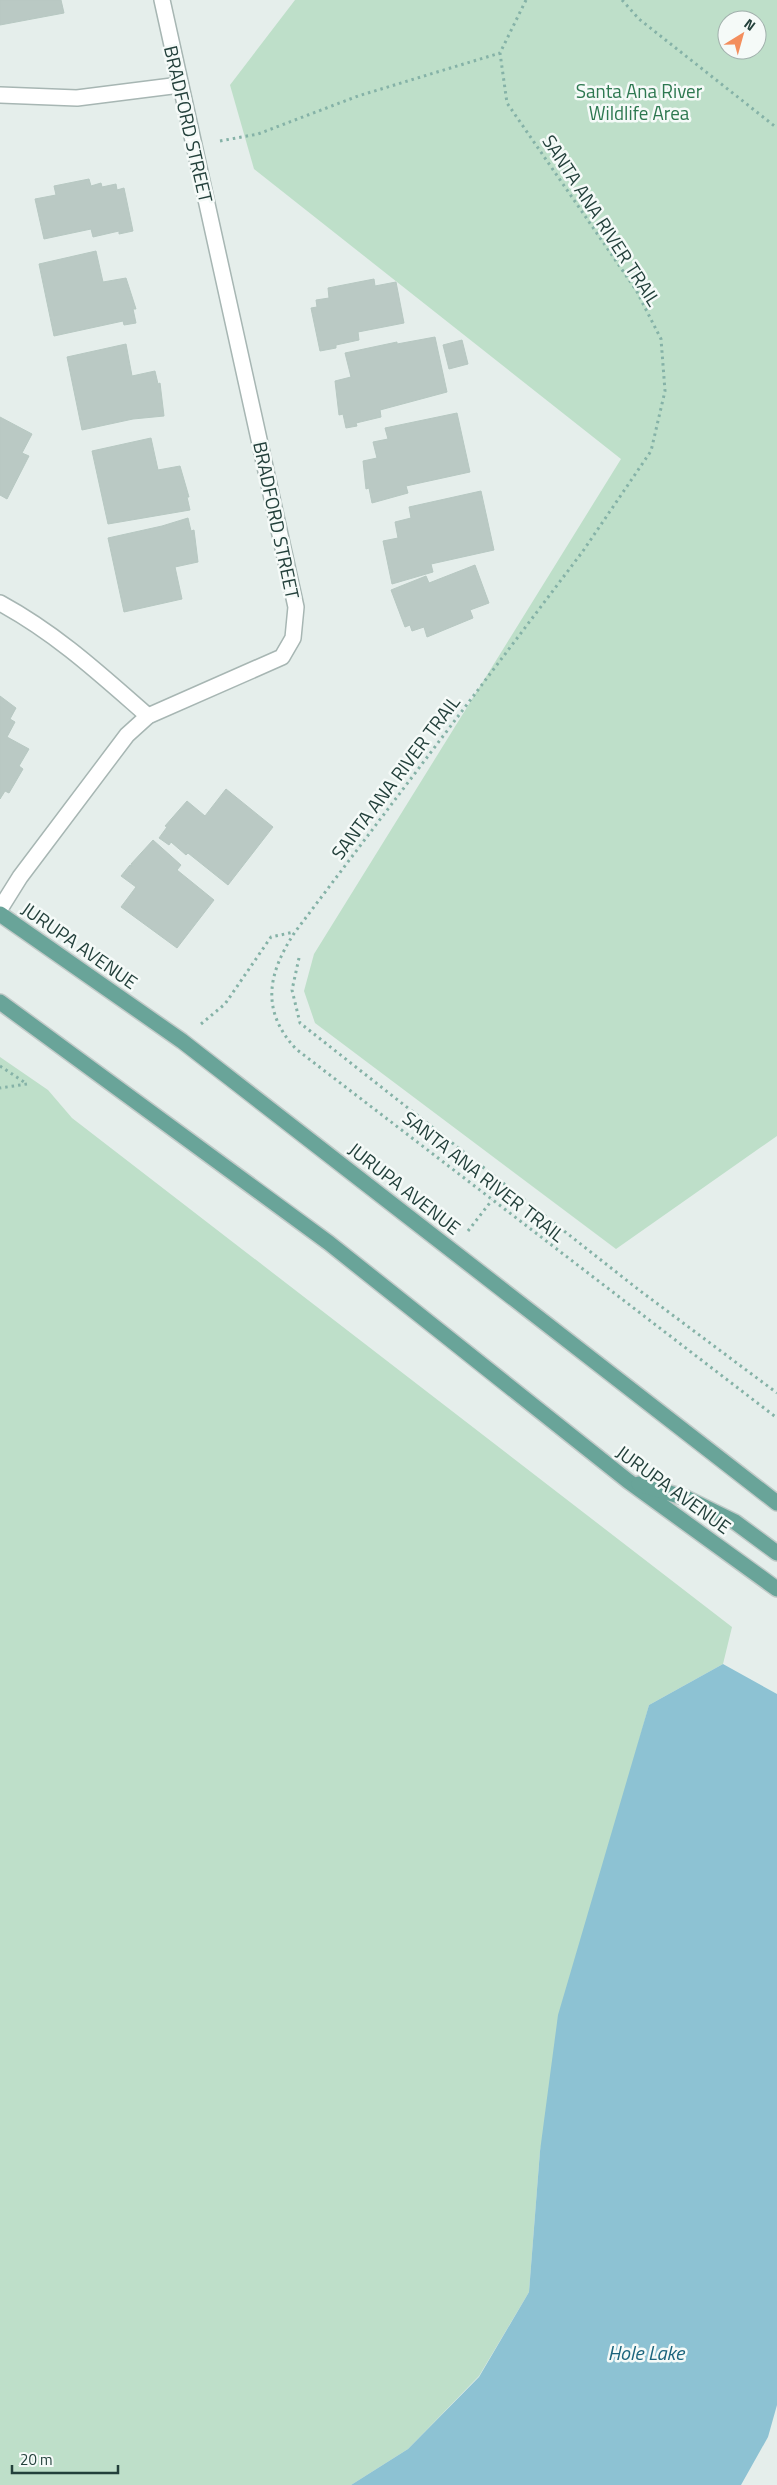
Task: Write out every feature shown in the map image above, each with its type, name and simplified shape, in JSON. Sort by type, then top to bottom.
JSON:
[{"type":"main road","name":"JURUPA AVENUE","points":[[0,914],[182,1040],[777,1504]]},
{"type":"main road","name":"JURUPA AVENUE","points":[[0,1002],[329,1243],[628,1481],[777,1589]]},
{"type":"main road","points":[[628,1481],[686,1498],[735,1522],[777,1552]]},
{"type":"street","name":"BRADFORD STREET","points":[[0,908],[20,877],[127,735],[148,716],[282,657],[293,638],[296,607],[162,0]]},
{"type":"street","points":[[0,95],[77,98],[180,85]]},
{"type":"street","points":[[0,603],[32,621],[77,653],[148,716]]},
{"type":"path","points":[[195,146],[258,134],[358,96],[500,53],[526,0]]},
{"type":"path","points":[[622,0],[639,19],[777,128]]},
{"type":"path","name":"SANTA ANA RIVER TRAIL","points":[[500,53],[507,103],[636,290],[661,339],[665,391],[651,451],[583,551],[295,932],[275,968],[272,989],[274,1015],[285,1036],[296,1049],[777,1418]]},
{"type":"path","points":[[182,1040],[225,1004],[271,937],[295,932]]},
{"type":"path","points":[[299,958],[292,990],[300,1023],[639,1290],[777,1393]]},
{"type":"path","points":[[0,1066],[27,1084],[0,1088]]},
{"type":"path","points":[[452,1250],[492,1200]]},
{"type":"green space","name":"Santa Ana River Wildlife Area","points":[[295,0],[777,0],[777,1136],[616,1249],[315,1023],[304,991],[314,954],[621,459],[254,169],[230,85]]},
{"type":"green space","points":[[0,1057],[48,1090],[72,1118],[732,1627],[723,1664],[649,1705],[622,1802],[540,2151],[529,2292],[479,2376],[408,2449],[351,2485],[0,2485]]},
{"type":"water","name":"Hole Lake","points":[[723,1664],[777,1694],[777,2405],[768,2437],[741,2485],[351,2485],[408,2449],[479,2377],[529,2292],[540,2151],[558,2015],[649,1705]]},
{"type":"building","points":[[0,0],[61,0],[64,13],[0,25]]},
{"type":"building","points":[[89,179],[91,186],[101,183],[102,187],[116,184],[117,190],[124,188],[133,231],[119,234],[119,231],[93,237],[91,229],[44,239],[35,199],[56,195],[54,186]]},
{"type":"building","points":[[96,251],[103,282],[126,278],[136,309],[133,309],[136,323],[124,325],[123,321],[54,336],[39,264]]},
{"type":"building","points":[[374,279],[375,286],[396,282],[404,323],[358,332],[359,340],[320,351],[311,308],[317,307],[316,300],[329,298],[328,288]]},
{"type":"building","points":[[435,337],[447,392],[380,410],[381,417],[356,423],[357,426],[346,428],[343,414],[339,415],[335,381],[351,377],[345,353],[397,342],[397,344]]},
{"type":"building","points":[[462,340],[468,364],[449,369],[443,345]]},
{"type":"building","points":[[126,344],[132,376],[155,371],[158,384],[160,383],[164,416],[133,419],[82,430],[67,357]]},
{"type":"building","points":[[457,413],[470,472],[406,486],[408,493],[372,503],[369,488],[366,489],[363,461],[377,458],[373,442],[388,439],[385,428]]},
{"type":"building","points":[[0,417],[32,434],[22,453],[29,456],[7,499],[0,495]]},
{"type":"building","points":[[151,438],[158,470],[180,466],[189,497],[187,497],[190,510],[108,524],[92,451]]},
{"type":"building","points":[[481,491],[494,550],[431,564],[433,572],[392,584],[383,541],[398,538],[395,522],[411,518],[409,507]]},
{"type":"building","points":[[188,518],[191,531],[194,530],[198,562],[175,567],[182,599],[124,612],[108,538]]},
{"type":"building","points":[[475,565],[489,603],[470,610],[473,618],[427,637],[424,627],[412,631],[410,625],[405,627],[391,590],[426,576],[429,583]]},
{"type":"building","points":[[0,696],[16,708],[10,719],[15,722],[7,737],[29,749],[19,766],[23,769],[9,793],[5,791],[0,799]]},
{"type":"building","points":[[226,789],[273,827],[228,885],[188,853],[186,855],[171,842],[169,845],[159,838],[167,827],[165,826],[187,801],[205,816]]},
{"type":"building","points":[[153,840],[181,865],[177,870],[214,900],[177,948],[121,907],[136,887],[121,876],[130,865],[132,867],[131,864]]}]
